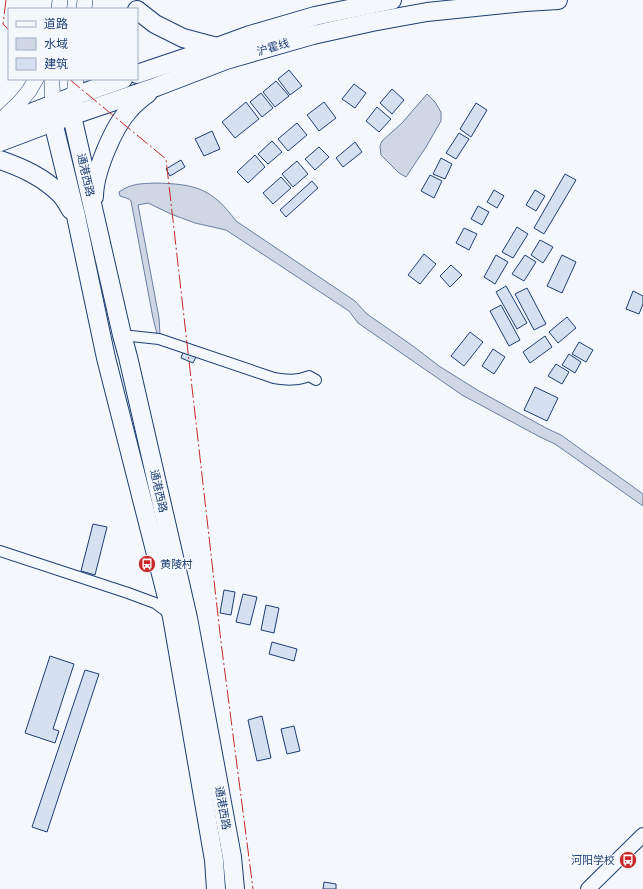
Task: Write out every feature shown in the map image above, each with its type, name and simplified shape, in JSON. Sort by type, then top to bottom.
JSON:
[{"type":"highway","points":[[126,0],[136,8]]},
{"type":"highway","name":"沪霍线","points":[[138,74],[250,35],[316,16],[392,0]]},
{"type":"highway","name":"沪霍线","points":[[0,125],[53,113],[72,116],[156,87],[226,60],[313,35],[426,12],[558,0]]},
{"type":"highway","points":[[138,10],[155,24],[182,38],[216,47]]},
{"type":"highway","name":"沪霍线","points":[[0,142],[53,113],[75,87],[117,80]]},
{"type":"highway","name":"通港西路","points":[[75,87],[72,116],[188,618],[231,850],[235,889]]},
{"type":"highway","points":[[94,214],[94,192],[97,177],[112,137],[130,109],[156,87]]},
{"type":"highway","name":"通港西路","points":[[53,113],[106,358],[172,616],[214,860],[216,889]]},
{"type":"highway","points":[[0,160],[33,173],[61,195],[76,216]]},
{"type":"main road","points":[[0,121],[19,103],[35,80]]},
{"type":"main road","points":[[52,80],[53,113]]},
{"type":"street","points":[[122,335],[159,339],[274,378],[288,380],[302,379],[309,376],[316,380]]},
{"type":"street","points":[[0,551],[128,592],[155,603],[172,616]]},
{"type":"street","points":[[588,889],[643,835]]},
{"type":"water","points":[[427,94],[435,102],[441,112],[441,121],[406,177],[399,173],[381,155],[380,146],[382,141],[402,123]]},
{"type":"water","points":[[155,183],[192,187],[202,190],[210,195],[219,201],[236,221],[355,301],[367,314],[439,366],[479,391],[561,435],[643,494],[643,506],[555,444],[462,395],[358,323],[349,311],[226,230],[195,223],[148,203],[138,205],[159,318],[160,334],[157,334],[131,201],[120,196],[119,192],[132,185]]},
{"type":"building","points":[[289,70],[302,86],[290,95],[278,79]]},
{"type":"building","points":[[276,81],[289,96],[275,107],[263,92]]},
{"type":"building","points":[[354,84],[366,93],[355,108],[342,99]]},
{"type":"building","points":[[392,89],[404,100],[392,114],[380,103]]},
{"type":"building","points":[[261,93],[273,108],[262,117],[250,102]]},
{"type":"building","points":[[246,102],[259,119],[235,138],[222,122]]},
{"type":"building","points":[[324,102],[336,118],[319,131],[307,115]]},
{"type":"building","points":[[476,103],[487,110],[471,137],[460,129]]},
{"type":"building","points":[[377,107],[391,119],[379,132],[366,121]]},
{"type":"building","points":[[297,123],[307,135],[288,151],[278,139]]},
{"type":"building","points":[[212,131],[220,149],[204,156],[195,139]]},
{"type":"building","points":[[459,133],[469,139],[456,159],[446,153]]},
{"type":"building","points":[[272,141],[282,152],[268,164],[258,154]]},
{"type":"building","points":[[355,142],[362,152],[343,167],[336,158]]},
{"type":"building","points":[[319,147],[329,157],[315,170],[305,159]]},
{"type":"building","points":[[255,155],[265,167],[248,183],[237,172]]},
{"type":"building","points":[[441,158],[452,164],[445,179],[433,174]]},
{"type":"building","points":[[181,160],[185,167],[170,176],[166,169]]},
{"type":"building","points":[[297,161],[308,174],[293,187],[282,174]]},
{"type":"building","points":[[565,174],[576,180],[544,234],[534,228]]},
{"type":"building","points":[[430,175],[442,181],[434,198],[421,191]]},
{"type":"building","points":[[281,177],[291,188],[273,204],[263,193]]},
{"type":"building","points":[[312,181],[318,188],[286,217],[280,210]]},
{"type":"building","points":[[494,190],[504,196],[497,208],[487,202]]},
{"type":"building","points":[[535,190],[545,196],[536,211],[526,205]]},
{"type":"building","points":[[478,206],[489,212],[482,225],[471,219]]},
{"type":"building","points":[[517,227],[528,234],[513,258],[502,252]]},
{"type":"building","points":[[464,228],[477,234],[469,250],[456,243]]},
{"type":"building","points":[[540,240],[553,247],[543,263],[531,255]]},
{"type":"building","points":[[424,254],[436,264],[420,284],[408,275]]},
{"type":"building","points":[[496,255],[508,262],[495,284],[484,277]]},
{"type":"building","points":[[525,255],[536,262],[524,281],[512,274]]},
{"type":"building","points":[[562,255],[576,262],[562,293],[547,286]]},
{"type":"building","points":[[451,265],[462,275],[450,287],[440,276]]},
{"type":"building","points":[[506,286],[527,323],[517,329],[496,292]]},
{"type":"building","points":[[527,288],[546,324],[534,330],[515,294]]},
{"type":"building","points":[[633,291],[643,296],[643,304],[639,314],[626,309]]},
{"type":"building","points":[[501,305],[520,340],[509,346],[490,311]]},
{"type":"building","points":[[567,317],[576,328],[558,343],[549,332]]},
{"type":"building","points":[[470,332],[483,342],[464,366],[451,356]]},
{"type":"building","points":[[545,336],[552,347],[530,363],[523,352]]},
{"type":"building","points":[[579,342],[593,350],[586,362],[572,354]]},
{"type":"building","points":[[493,349],[505,357],[494,374],[482,366]]},
{"type":"building","points":[[183,352],[196,357],[193,363],[181,358]]},
{"type":"building","points":[[569,354],[581,362],[575,373],[562,365]]},
{"type":"building","points":[[556,364],[569,372],[562,384],[548,376]]},
{"type":"building","points":[[535,387],[558,398],[547,421],[524,410]]},
{"type":"building","points":[[93,524],[107,527],[95,575],[81,571]]},
{"type":"building","points":[[224,590],[235,592],[231,615],[220,613]]},
{"type":"building","points":[[243,594],[257,597],[250,625],[236,622]]},
{"type":"building","points":[[266,605],[279,608],[274,633],[261,630]]},
{"type":"building","points":[[272,642],[297,649],[294,661],[269,654]]},
{"type":"building","points":[[50,656],[74,664],[53,729],[59,731],[55,743],[25,733]]},
{"type":"building","points":[[85,670],[99,674],[47,832],[32,827]]},
{"type":"building","points":[[262,716],[271,758],[257,761],[248,720]]},
{"type":"building","points":[[294,726],[300,751],[287,754],[281,729]]},
{"type":"building","points":[[324,882],[336,884],[336,889],[323,889]]},
{"type":"power","points":[[6,0],[3,24],[8,29]]},
{"type":"power","points":[[70,80],[166,159],[221,642],[253,889]]},
{"type":"place","name":"黄陵村","points":[[147,564]]},
{"type":"place","name":"河阳学校","points":[[628,860]]}]
